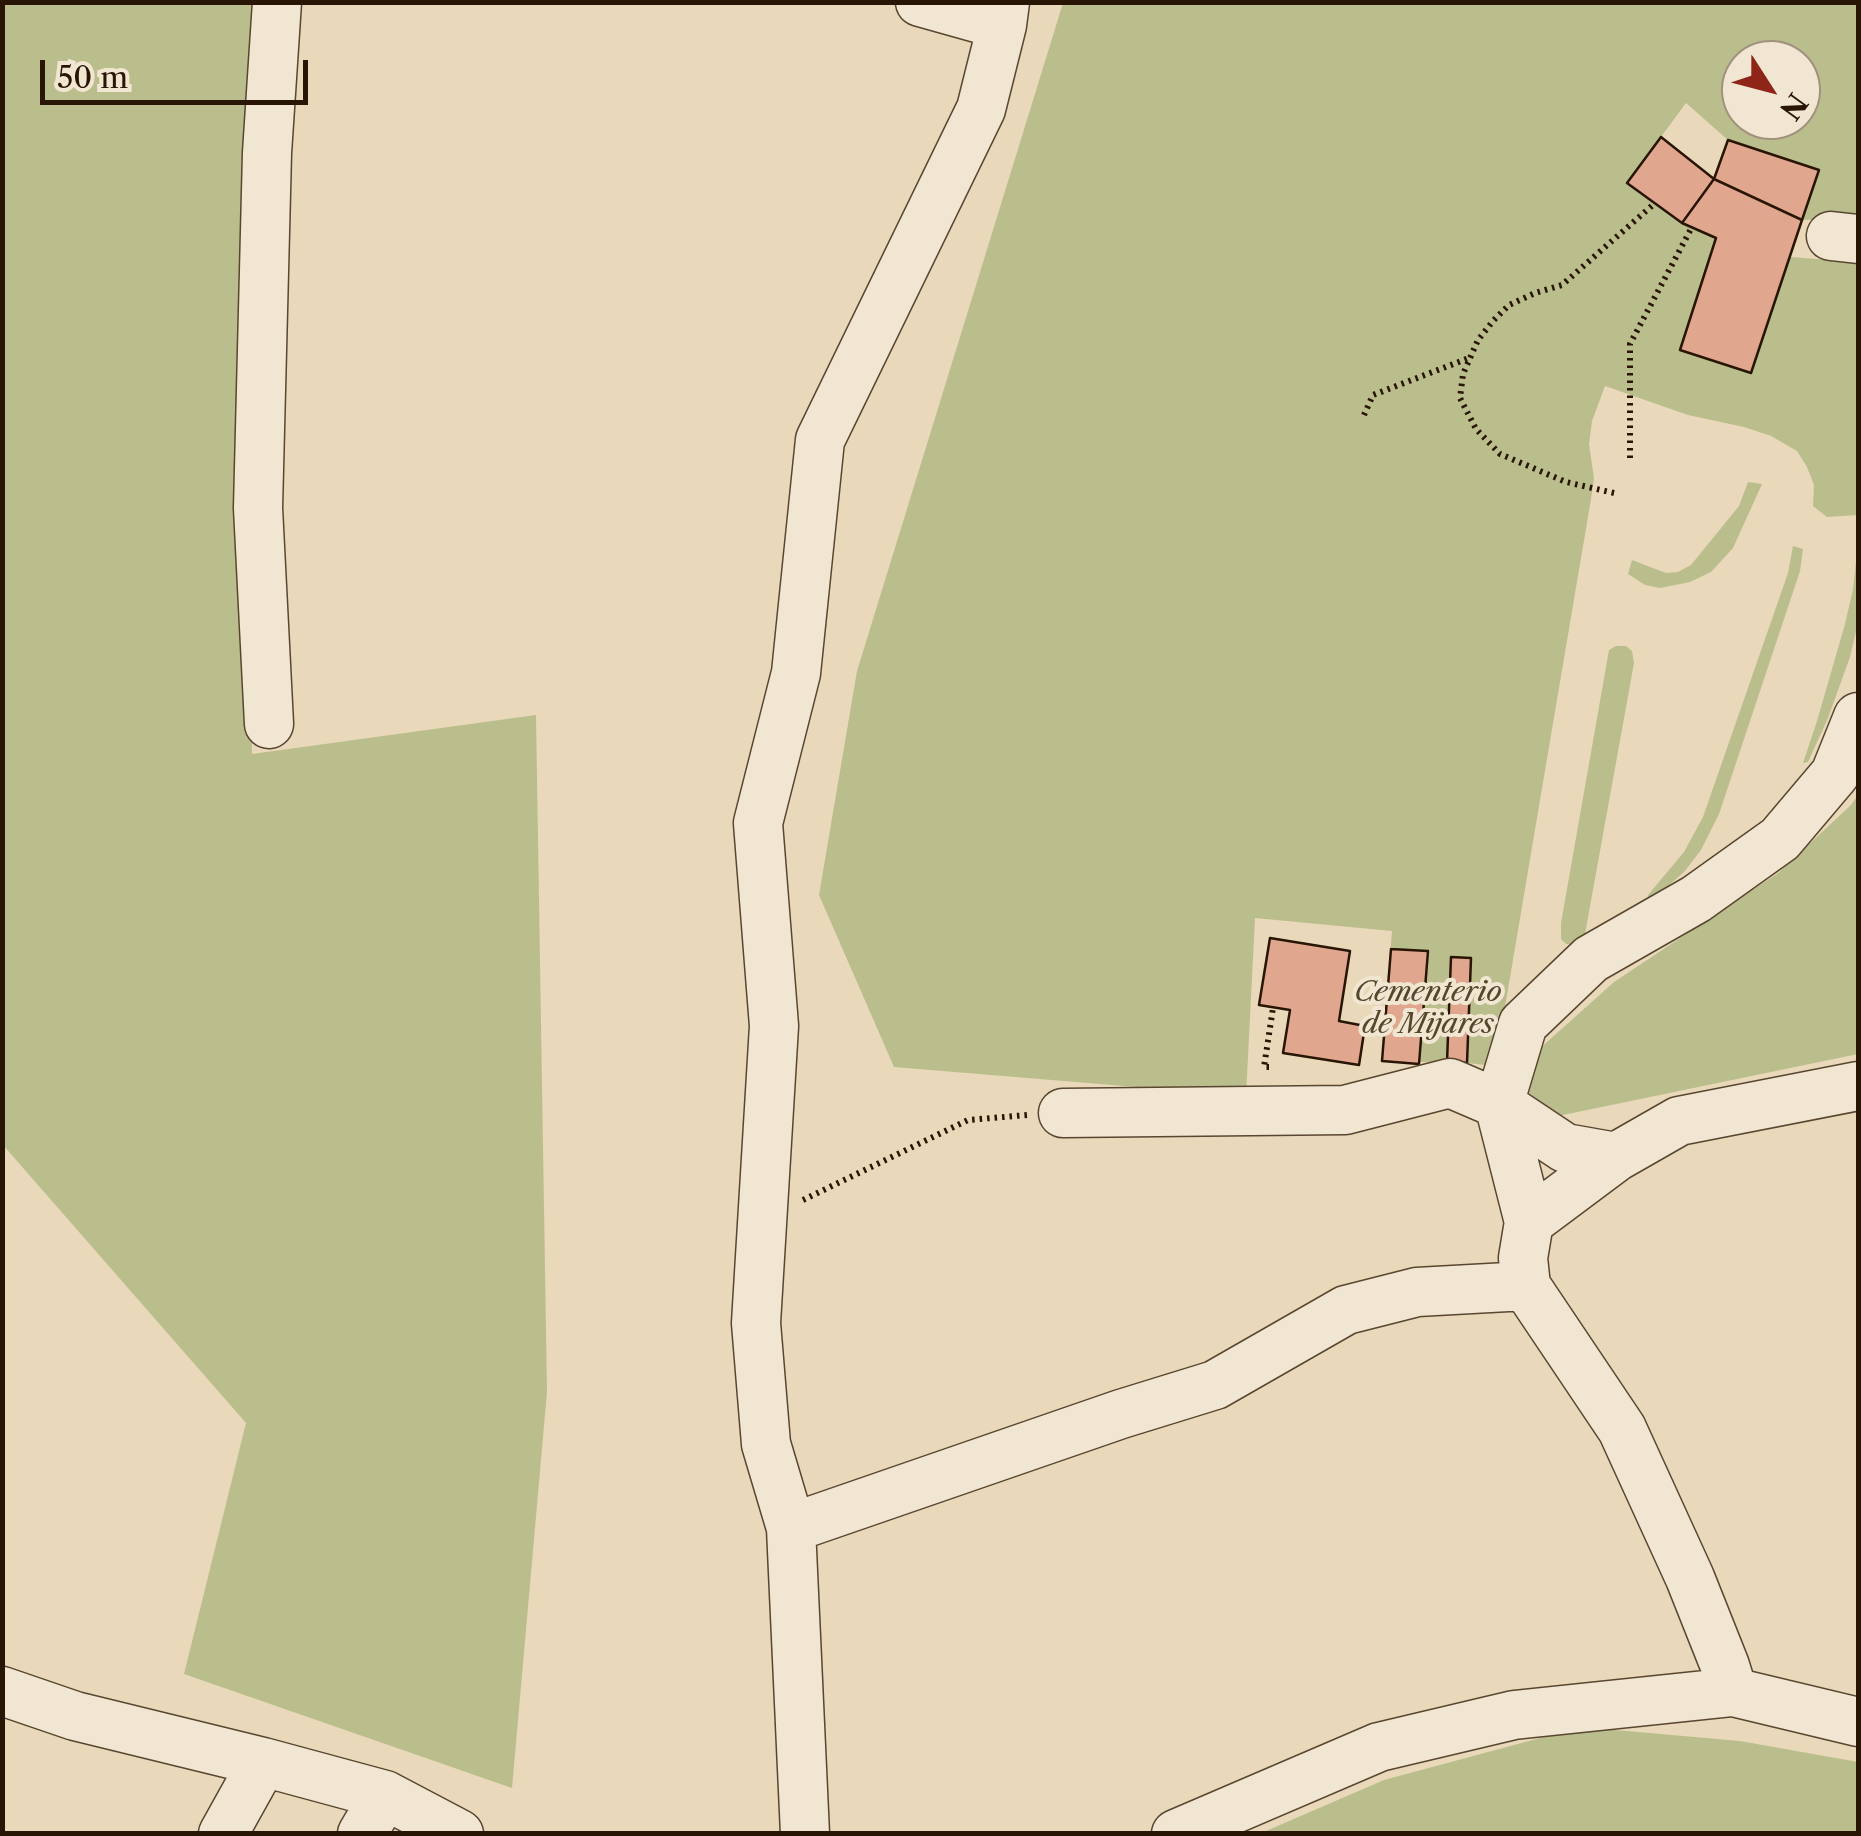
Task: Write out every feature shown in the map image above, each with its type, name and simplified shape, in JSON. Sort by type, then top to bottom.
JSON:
[{"type":"street","points":[[269,724],[258,508],[267,153],[278,2]]},
{"type":"street","points":[[804,1834],[791,1528],[766,1444],[756,1323],[774,1026],[758,823],[796,673],[820,440],[981,109],[1004,14],[920,2]]},
{"type":"street","points":[[1732,1692],[1690,1578],[1622,1429],[1526,1286],[1524,1258],[1529,1222],[1500,1104],[1523,1024],[1590,959],[1696,899],[1780,838],[1835,774],[1858,717]]},
{"type":"street","points":[[1063,1113],[1345,1110],[1450,1083],[1500,1104],[1565,1148],[1616,1157]]},
{"type":"street","points":[[1529,1222],[1616,1157],[1679,1121],[1858,1086]]},
{"type":"street","points":[[791,1528],[1215,1384],[1346,1310],[1417,1292],[1526,1286]]},
{"type":"street","points":[[2,1691],[75,1716],[263,1762],[374,1814],[458,1834]]},
{"type":"street","points":[[1176,1834],[1379,1747],[1514,1715],[1732,1692],[1858,1722]]},
{"type":"street","points":[[222,1834],[263,1762]]},
{"type":"path","points":[[1614,493],[1566,482],[1500,454],[1476,429],[1460,398],[1463,374],[1478,340],[1509,305],[1562,284],[1654,203]]},
{"type":"path","points":[[1630,458],[1630,344],[1692,227]]},
{"type":"path","points":[[1364,415],[1374,395],[1470,358]]},
{"type":"path","points":[[763,1220],[968,1120],[1063,1113]]},
{"type":"green space","points":[[2,3],[263,3],[243,341],[252,754],[536,715],[547,1392],[512,1788],[184,1674],[246,1423],[3,1145]]},
{"type":"green space","name":"Cementerio de Mijares","points":[[1063,3],[1858,3],[1858,218],[1802,220],[1818,170],[1728,140],[1821,140],[1821,40],[1721,40],[1721,134],[1686,103],[1627,183],[1682,223],[1716,238],[1681,350],[1751,373],[1790,257],[1858,262],[1858,515],[1827,517],[1813,506],[1814,485],[1807,467],[1797,451],[1771,436],[1688,415],[1605,386],[1592,421],[1591,499],[1495,1066],[1382,1061],[1392,931],[1255,918],[1246,1096],[894,1067],[819,895],[857,671]]},
{"type":"green space","points":[[1748,482],[1762,484],[1733,548],[1711,572],[1690,582],[1660,588],[1645,585],[1628,574],[1632,560],[1666,573],[1691,565],[1739,506]]},
{"type":"green space","points":[[1793,546],[1803,549],[1800,571],[1719,814],[1701,850],[1684,872],[1647,904],[1648,895],[1684,852],[1703,817],[1788,573]]},
{"type":"green space","points":[[1857,552],[1858,623],[1850,657],[1828,718],[1808,762],[1803,763],[1845,624]]},
{"type":"green space","points":[[1616,646],[1632,651],[1634,663],[1585,934],[1576,944],[1566,944],[1561,939],[1561,923],[1609,650]]},
{"type":"green space","points":[[1858,795],[1858,1054],[1558,1116],[1518,1084],[1537,1051],[1614,982],[1778,873]]},
{"type":"green space","points":[[1581,1727],[1740,1741],[1858,1762],[1858,1833],[1259,1834],[1384,1780]]},
{"type":"building","points":[[1661,137],[1714,179],[1682,223],[1627,183]]},
{"type":"building","points":[[1728,140],[1819,170],[1802,220],[1714,179]]},
{"type":"building","points":[[1714,179],[1802,220],[1751,373],[1680,350],[1716,238],[1682,223]]},
{"type":"building","points":[[1270,938],[1350,951],[1339,1021],[1365,1026],[1359,1065],[1283,1053],[1290,1010],[1259,1005]]},
{"type":"building","points":[[1391,949],[1428,951],[1419,1064],[1382,1061]]},
{"type":"building","points":[[1451,957],[1471,958],[1467,1063],[1447,1062]]}]
